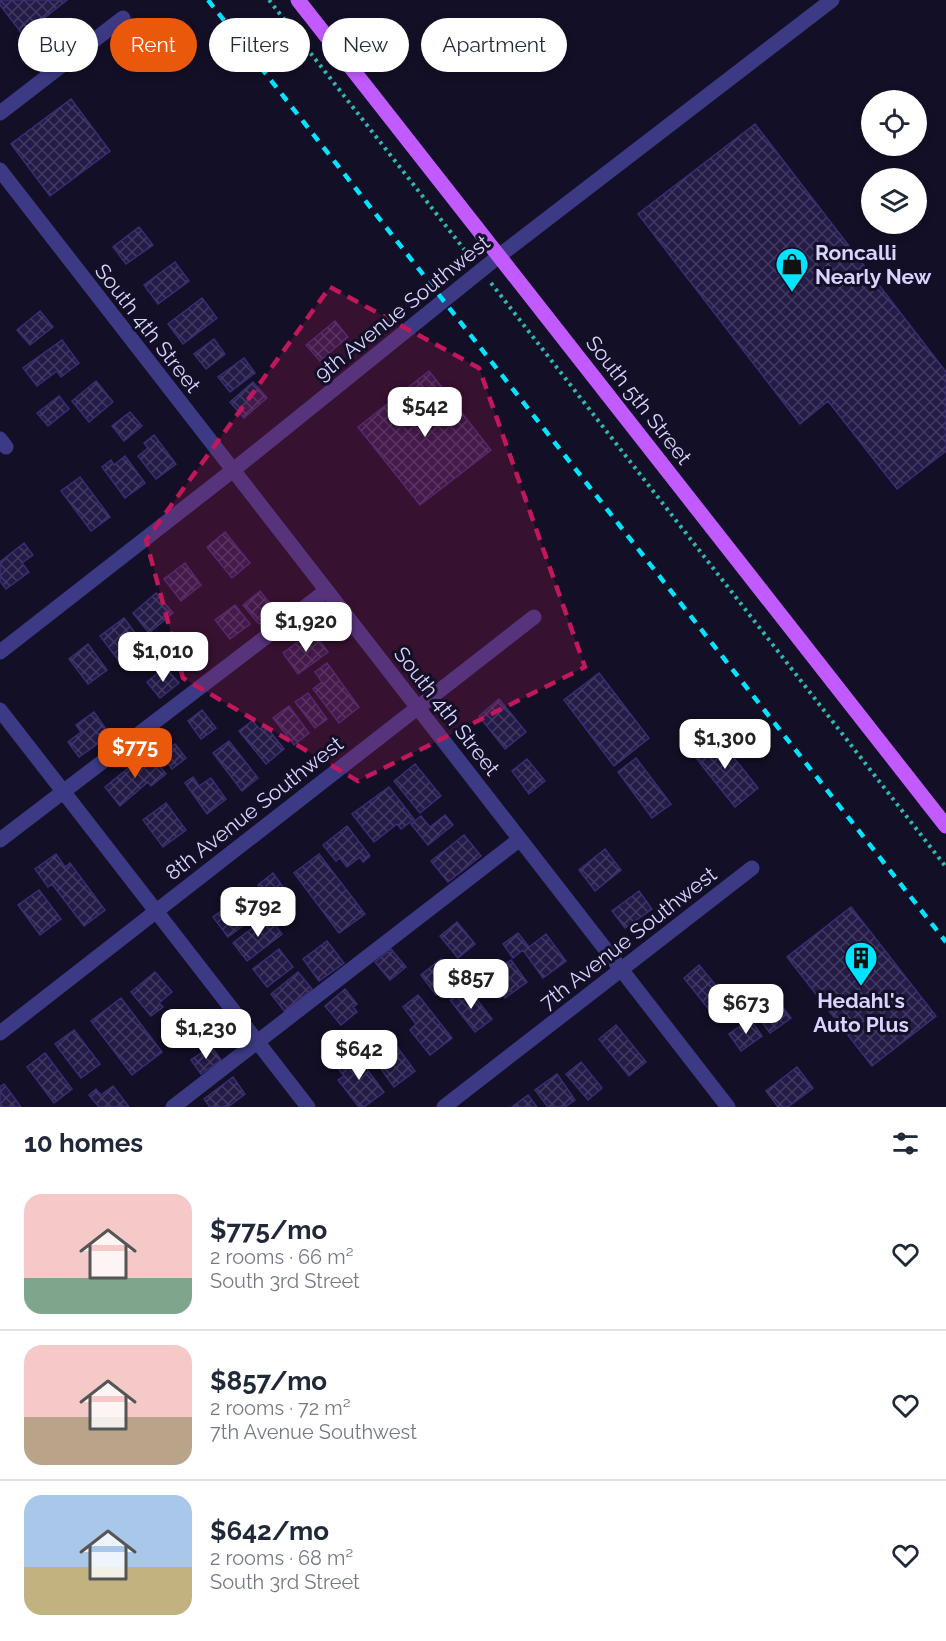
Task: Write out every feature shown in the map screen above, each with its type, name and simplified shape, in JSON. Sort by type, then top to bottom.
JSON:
[{"type":"main road","name":"South 5th Street","points":[[298,0],[946,826]]},
{"type":"street","name":"9th Avenue Southwest","points":[[0,652],[232,471],[499,256],[832,0]]},
{"type":"street","points":[[0,113],[110,28]]},
{"type":"street","name":"South 4th Street","points":[[0,170],[520,839],[722,1105]]},
{"type":"street","points":[[0,840],[326,591]]},
{"type":"street","name":"8th Avenue Southwest","points":[[0,1033],[534,617]]},
{"type":"street","points":[[0,710],[308,1107]]},
{"type":"street","points":[[173,1107],[520,839]]},
{"type":"street","name":"7th Avenue Southwest","points":[[444,1107],[752,868]]},
{"type":"path","points":[[269,0],[946,867]]},
{"type":"highlighted area","points":[[330,287],[479,368],[585,667],[358,781],[183,678],[146,540]]},
{"type":"building","points":[[0,0],[67,0],[44,18],[18,18],[18,28],[0,5]]},
{"type":"building","points":[[71,99],[110,151],[50,196],[11,144]]},
{"type":"building","name":"Roncalli Nearly New","points":[[755,124],[946,372],[946,451],[897,489],[828,401],[800,424],[638,214]]},
{"type":"building","points":[[139,227],[153,245],[126,264],[113,247]]},
{"type":"building","points":[[175,262],[189,281],[158,304],[144,285]]},
{"type":"building","points":[[202,298],[217,318],[183,344],[168,324]]},
{"type":"building","points":[[40,311],[53,327],[30,345],[17,330]]},
{"type":"building","points":[[335,321],[348,337],[320,361],[306,345]]},
{"type":"building","points":[[214,339],[225,354],[206,369],[194,354]]},
{"type":"building","points":[[62,340],[79,363],[61,377],[57,371],[37,386],[23,368]]},
{"type":"building","points":[[244,358],[255,373],[230,392],[218,377]]},
{"type":"building","points":[[429,371],[491,450],[420,505],[358,427]]},
{"type":"building","points":[[96,381],[113,402],[89,422],[72,401]]},
{"type":"building","points":[[253,382],[267,398],[244,418],[230,402]]},
{"type":"building","points":[[59,396],[69,409],[48,426],[37,413]]},
{"type":"building","points":[[130,412],[142,426],[124,441],[112,426]]},
{"type":"building","points":[[154,435],[176,464],[156,479],[138,456],[148,448],[144,443]]},
{"type":"building","points":[[125,456],[145,483],[125,498],[102,467],[111,460],[114,465]]},
{"type":"building","points":[[80,477],[110,517],[91,531],[61,491]]},
{"type":"building","points":[[225,532],[250,563],[232,578],[207,547]]},
{"type":"building","points":[[24,543],[33,555],[22,563],[29,572],[6,589],[0,581],[0,562]]},
{"type":"building","points":[[185,563],[201,585],[181,601],[164,579]]},
{"type":"building","points":[[260,591],[276,611],[259,624],[243,605]]},
{"type":"building","points":[[156,593],[173,613],[149,633],[133,613]]},
{"type":"building","points":[[235,605],[250,624],[230,639],[215,620]]},
{"type":"building","points":[[124,618],[149,652],[125,669],[100,636]]},
{"type":"building","points":[[313,631],[328,652],[298,674],[283,653]]},
{"type":"building","points":[[193,639],[205,653],[194,662],[182,649]]},
{"type":"building","points":[[88,644],[107,670],[88,684],[69,659]]},
{"type":"building","points":[[327,663],[359,707],[339,723],[313,689],[322,682],[315,672]]},
{"type":"building","points":[[165,667],[179,683],[160,698],[147,682]]},
{"type":"building","points":[[599,673],[649,738],[614,766],[564,700]]},
{"type":"building","points":[[308,693],[327,719],[315,728],[295,702]]},
{"type":"building","points":[[499,699],[526,732],[505,749],[479,716]]},
{"type":"building","points":[[289,706],[309,733],[294,745],[273,718]]},
{"type":"building","points":[[202,710],[216,728],[201,739],[188,721]]},
{"type":"building","points":[[94,712],[110,735],[79,757],[68,742],[81,732],[76,725]]},
{"type":"building","points":[[252,721],[260,729],[265,725],[284,749],[266,764],[239,731]]},
{"type":"building","points":[[715,734],[758,788],[735,807],[692,753]]},
{"type":"building","points":[[229,741],[258,778],[242,791],[213,753]]},
{"type":"building","points":[[175,744],[186,758],[172,769],[161,754]]},
{"type":"building","points":[[148,752],[166,774],[151,786],[148,782],[120,806],[105,787]]},
{"type":"building","points":[[636,758],[671,804],[652,818],[618,772]]},
{"type":"building","points":[[527,759],[545,781],[529,794],[512,771]]},
{"type":"building","points":[[415,764],[441,796],[420,813],[394,781]]},
{"type":"building","points":[[193,777],[199,786],[211,778],[226,799],[207,814],[185,783]]},
{"type":"building","points":[[389,787],[414,819],[401,829],[397,824],[374,842],[352,814]]},
{"type":"building","points":[[166,803],[186,830],[163,847],[143,820]]},
{"type":"building","points":[[445,815],[453,825],[428,845],[411,824],[421,816],[430,827]]},
{"type":"building","points":[[347,826],[370,856],[363,862],[360,857],[347,867],[340,858],[336,861],[323,845]]},
{"type":"building","points":[[464,835],[481,856],[448,882],[431,861]]},
{"type":"building","points":[[605,849],[621,870],[595,891],[579,870]]},
{"type":"building","points":[[56,854],[65,867],[70,863],[105,910],[84,926],[52,884],[48,887],[35,869]]},
{"type":"building","points":[[319,854],[365,914],[339,933],[294,873]]},
{"type":"building","points":[[273,873],[286,891],[271,903],[258,885]]},
{"type":"building","points":[[251,889],[265,909],[228,937],[213,917]]},
{"type":"building","points":[[39,890],[61,919],[40,935],[18,905]]},
{"type":"building","points":[[639,891],[652,909],[625,928],[612,911]]},
{"type":"building","name":"Hedahl's Auto Plus","points":[[851,907],[936,1016],[872,1066],[787,957]]},
{"type":"building","points":[[268,916],[282,934],[247,961],[233,943]]},
{"type":"building","points":[[457,922],[475,944],[458,958],[440,936]]},
{"type":"building","points":[[518,933],[529,947],[546,934],[566,961],[543,978],[523,950],[513,958],[503,944]]},
{"type":"building","points":[[327,941],[344,963],[319,981],[303,959]]},
{"type":"building","points":[[279,949],[293,967],[267,987],[253,969]]},
{"type":"building","points":[[391,949],[406,967],[390,980],[375,962]]},
{"type":"building","points":[[441,959],[457,980],[436,995],[421,975]]},
{"type":"building","points":[[511,960],[527,982],[505,998],[489,976]]},
{"type":"building","points":[[699,965],[731,1004],[715,1017],[684,978]]},
{"type":"building","points":[[155,972],[172,992],[159,1003],[163,1007],[151,1016],[131,992]]},
{"type":"building","points":[[298,972],[312,989],[285,1012],[271,994]]},
{"type":"building","points":[[467,987],[492,1019],[475,1032],[450,1000]]},
{"type":"building","points":[[345,989],[357,1004],[353,1007],[357,1012],[341,1025],[325,1006]]},
{"type":"building","points":[[418,995],[452,1038],[430,1055],[410,1030],[416,1024],[403,1007]]},
{"type":"building","points":[[121,998],[162,1052],[132,1075],[91,1021]]},
{"type":"building","points":[[778,1001],[791,1018],[770,1033],[758,1017]]},
{"type":"building","points":[[750,1019],[762,1036],[741,1051],[729,1034]]},
{"type":"building","points":[[616,1025],[646,1062],[629,1076],[599,1039]]},
{"type":"building","points":[[74,1030],[100,1064],[81,1078],[55,1044]]},
{"type":"building","points":[[386,1032],[415,1071],[394,1087],[373,1058],[377,1055],[369,1044]]},
{"type":"building","points":[[211,1046],[221,1060],[201,1074],[191,1060]]},
{"type":"building","points":[[354,1052],[384,1092],[364,1107],[359,1107],[338,1080],[344,1076],[336,1066]]},
{"type":"building","points":[[45,1053],[72,1089],[54,1103],[27,1067]]},
{"type":"building","points":[[581,1062],[602,1088],[588,1100],[566,1074]]},
{"type":"building","points":[[797,1067],[813,1088],[788,1107],[778,1107],[766,1091]]},
{"type":"building","points":[[557,1074],[575,1100],[565,1107],[548,1107],[535,1090]]},
{"type":"building","points":[[233,1077],[245,1094],[228,1107],[210,1107],[204,1099]]},
{"type":"building","points":[[4,1084],[21,1107],[0,1107],[0,1087]]},
{"type":"building","points":[[113,1086],[129,1107],[99,1107],[89,1095],[96,1089],[101,1095]]},
{"type":"building","points":[[528,1095],[537,1107],[512,1107]]},
{"type":"railway","points":[[208,0],[946,942]]},
{"type":"place","name":"Roncalli Nearly New","points":[[792,293]]},
{"type":"place","name":"Hedahl's Auto Plus","points":[[861,987]]}]
